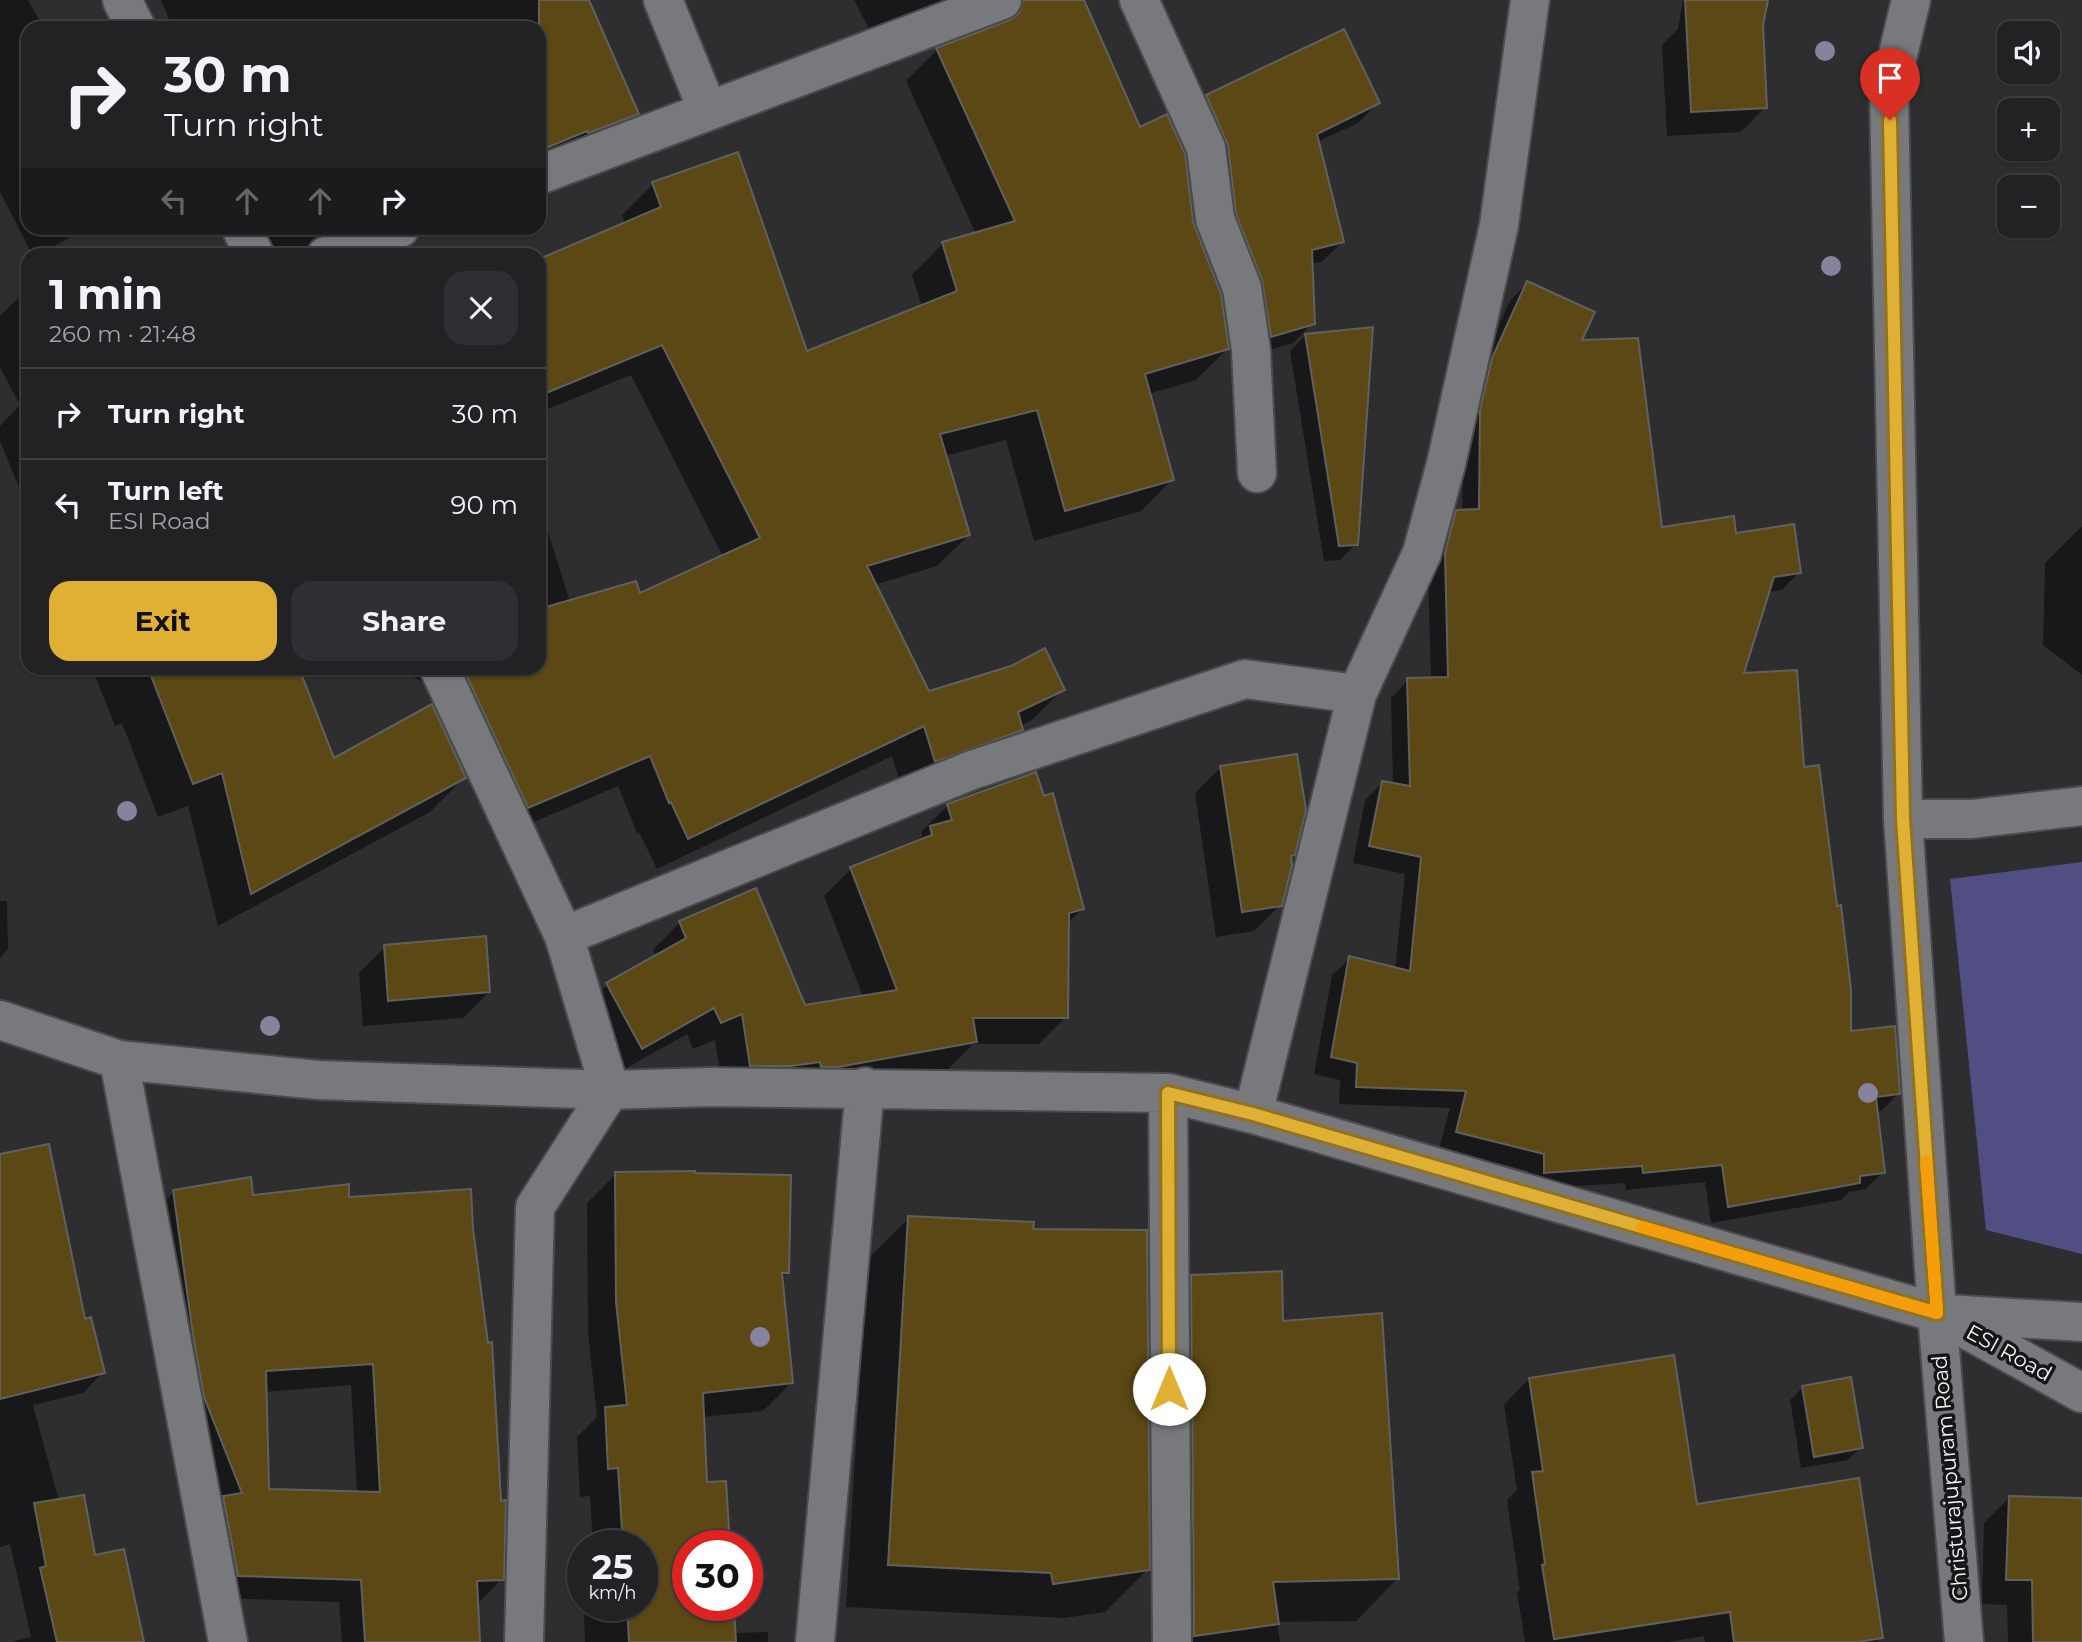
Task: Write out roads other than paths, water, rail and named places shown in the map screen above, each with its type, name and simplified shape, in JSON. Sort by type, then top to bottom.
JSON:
[{"type":"street","points":[[122,0],[132,21]]},
{"type":"street","points":[[663,0],[708,111]]},
{"type":"street","points":[[546,172],[1002,0]]},
{"type":"street","points":[[1139,0],[1206,148],[1215,219],[1242,288],[1251,350],[1257,473]]},
{"type":"street","points":[[1253,1114],[1357,694],[1422,553],[1446,464],[1499,225],[1530,0]]},
{"type":"street","points":[[0,1020],[119,1060],[318,1080],[610,1090],[865,1087],[1168,1093],[1253,1114],[1937,1313],[1903,819],[1889,92],[1911,0]]},
{"type":"street","points":[[347,248],[382,235]]},
{"type":"street","points":[[442,675],[564,936],[610,1090],[535,1207],[524,1642]]},
{"type":"street","points":[[564,936],[972,770],[1245,679],[1357,694]]},
{"type":"street","points":[[1903,819],[1972,819],[2082,806]]},
{"type":"street","points":[[119,1060],[228,1642]]},
{"type":"street","points":[[815,1642],[865,1087]]},
{"type":"street","points":[[1168,1093],[1172,1642]]},
{"type":"street","name":"ESI Road","points":[[1937,1313],[2082,1322]]},
{"type":"street","name":"ESI Road","points":[[1937,1313],[2082,1393]]},
{"type":"street","name":"Christurajupuram Road","points":[[1937,1313],[1964,1642]]}]
